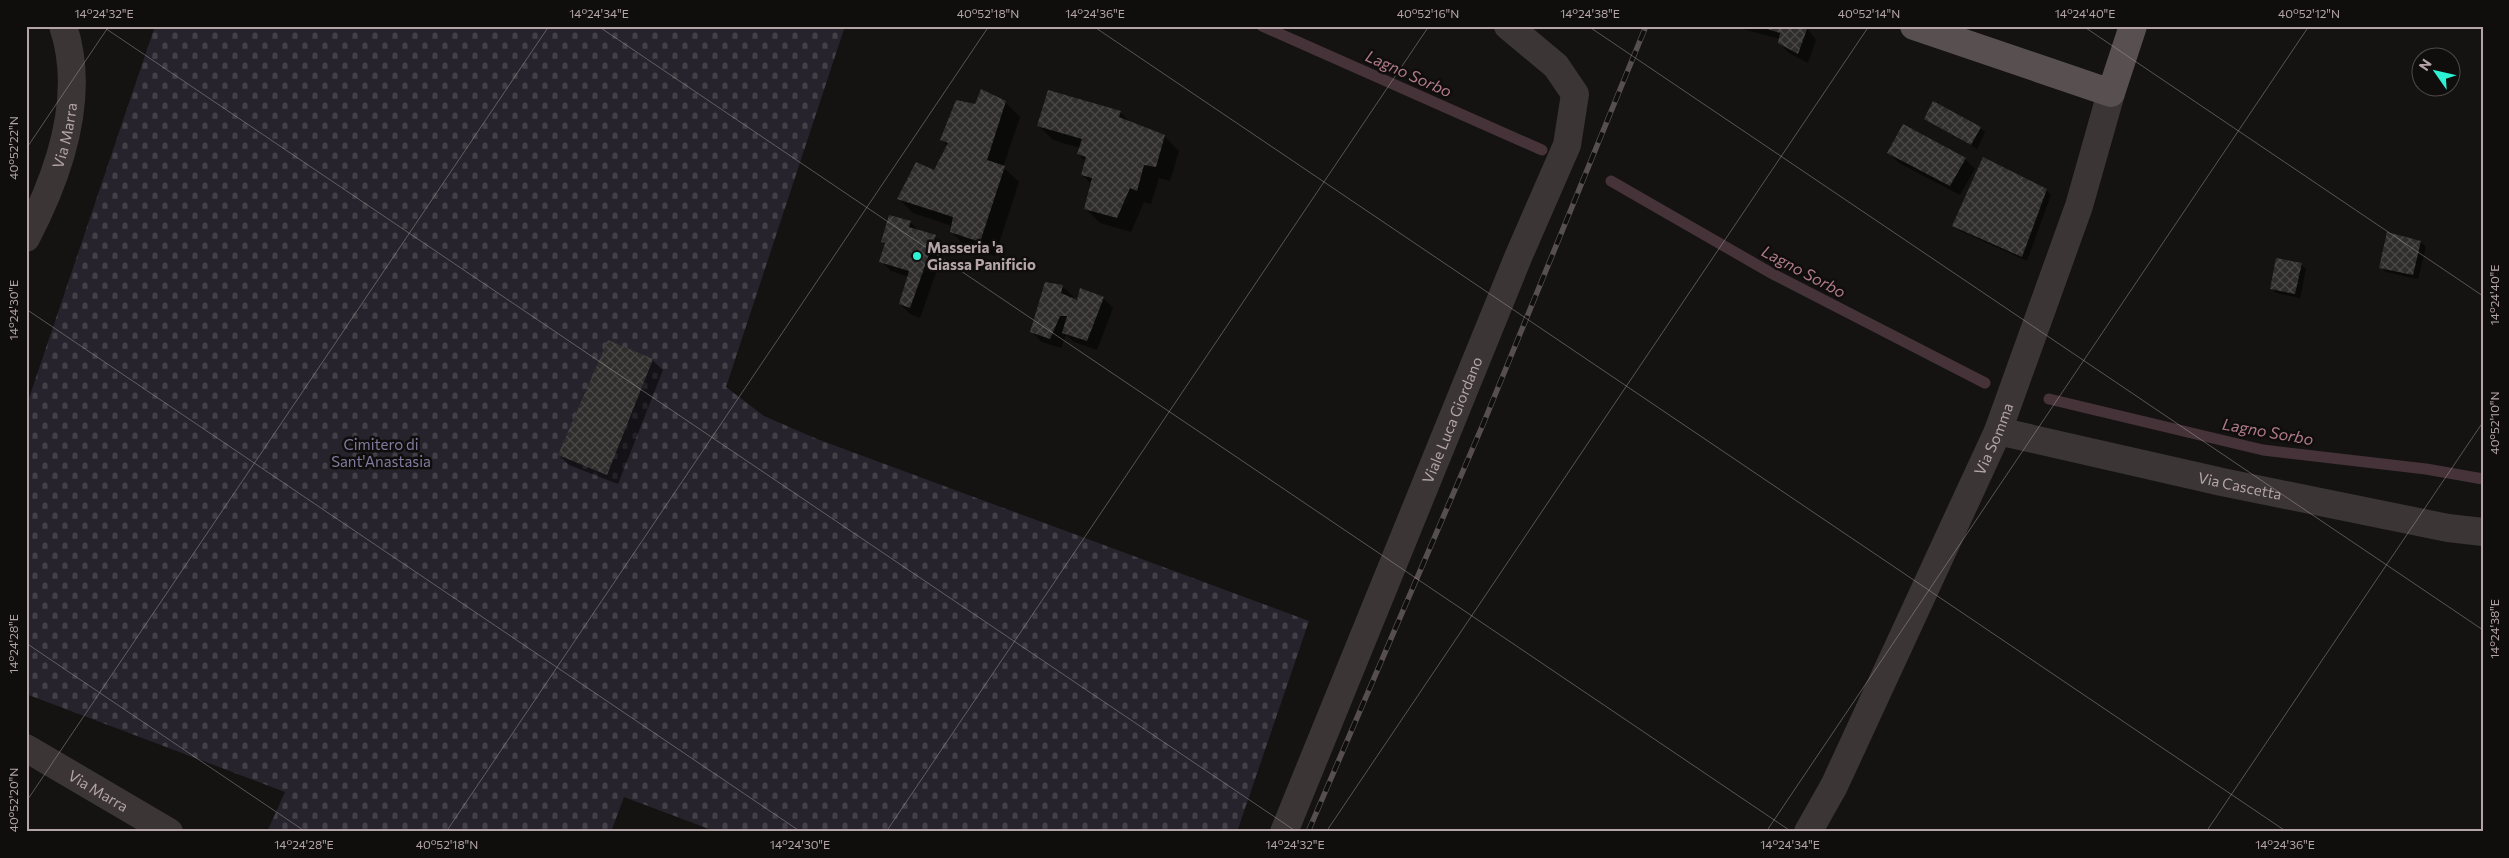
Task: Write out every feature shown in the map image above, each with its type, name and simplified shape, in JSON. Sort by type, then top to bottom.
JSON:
[{"type":"main road","points":[[1914,26],[2112,93]]},
{"type":"main road","name":"Via Somma","points":[[2112,93],[2133,26]]},
{"type":"street","name":"Via Marra","points":[[26,238],[36,219],[66,140],[73,83],[69,43],[63,26]]},
{"type":"street","name":"Viale Luca Giordano","points":[[1284,832],[1519,255],[1567,144],[1575,94],[1556,66],[1508,26]]},
{"type":"street","name":"Via Somma","points":[[1808,832],[1834,786],[1998,431],[2079,206],[2112,93]]},
{"type":"street","name":"Via Cascetta","points":[[1998,431],[2231,484],[2448,528],[2483,532]]},
{"type":"street","name":"Via Marra","points":[[26,748],[169,832]]},
{"type":"green space","name":"Cimitero di Sant'Anastasia","points":[[155,26],[845,26],[726,387],[764,416],[817,439],[1309,621],[1237,832],[717,832],[624,797],[611,832],[267,832],[285,792],[26,694],[26,407]]},
{"type":"building","points":[[1758,26],[1805,26],[1807,29],[1798,54],[1778,43],[1780,33]]},
{"type":"building","points":[[981,89],[1006,101],[987,160],[1005,166],[980,242],[950,232],[953,217],[897,199],[916,162],[934,170],[948,143],[940,140],[956,100],[975,104]]},
{"type":"building","points":[[1048,90],[1121,111],[1119,117],[1165,135],[1156,167],[1144,165],[1137,191],[1130,188],[1117,218],[1084,209],[1092,178],[1081,175],[1086,157],[1077,154],[1082,139],[1037,126]]},
{"type":"building","points":[[1933,101],[1981,127],[1971,145],[1924,119]]},
{"type":"building","points":[[1903,124],[1966,158],[1950,186],[1887,153]]},
{"type":"building","points":[[1983,157],[2047,189],[2022,257],[1952,226]]},
{"type":"building","points":[[889,215],[911,221],[909,227],[936,235],[910,308],[899,304],[909,271],[879,262],[885,243],[881,242]]},
{"type":"building","points":[[2387,232],[2421,241],[2413,275],[2379,268]]},
{"type":"building","points":[[2276,258],[2302,263],[2295,294],[2270,289]]},
{"type":"building","points":[[1045,282],[1063,285],[1061,293],[1077,300],[1080,288],[1104,297],[1087,341],[1062,333],[1067,316],[1060,316],[1050,339],[1030,332]]},
{"type":"building","points":[[608,340],[653,359],[607,475],[558,455]]},
{"type":"waterway","name":"Lagno Sorbo","points":[[1262,26],[1542,150]]},
{"type":"waterway","name":"Lagno Sorbo","points":[[1611,181],[1771,273],[1985,383]]},
{"type":"waterway","name":"Lagno Sorbo","points":[[2049,399],[2263,450],[2426,469],[2483,479]]},
{"type":"railway","points":[[1308,832],[1484,422],[1646,26]]},
{"type":"place","name":"Masseria 'a Giassa Panificio","points":[[917,256]]}]
